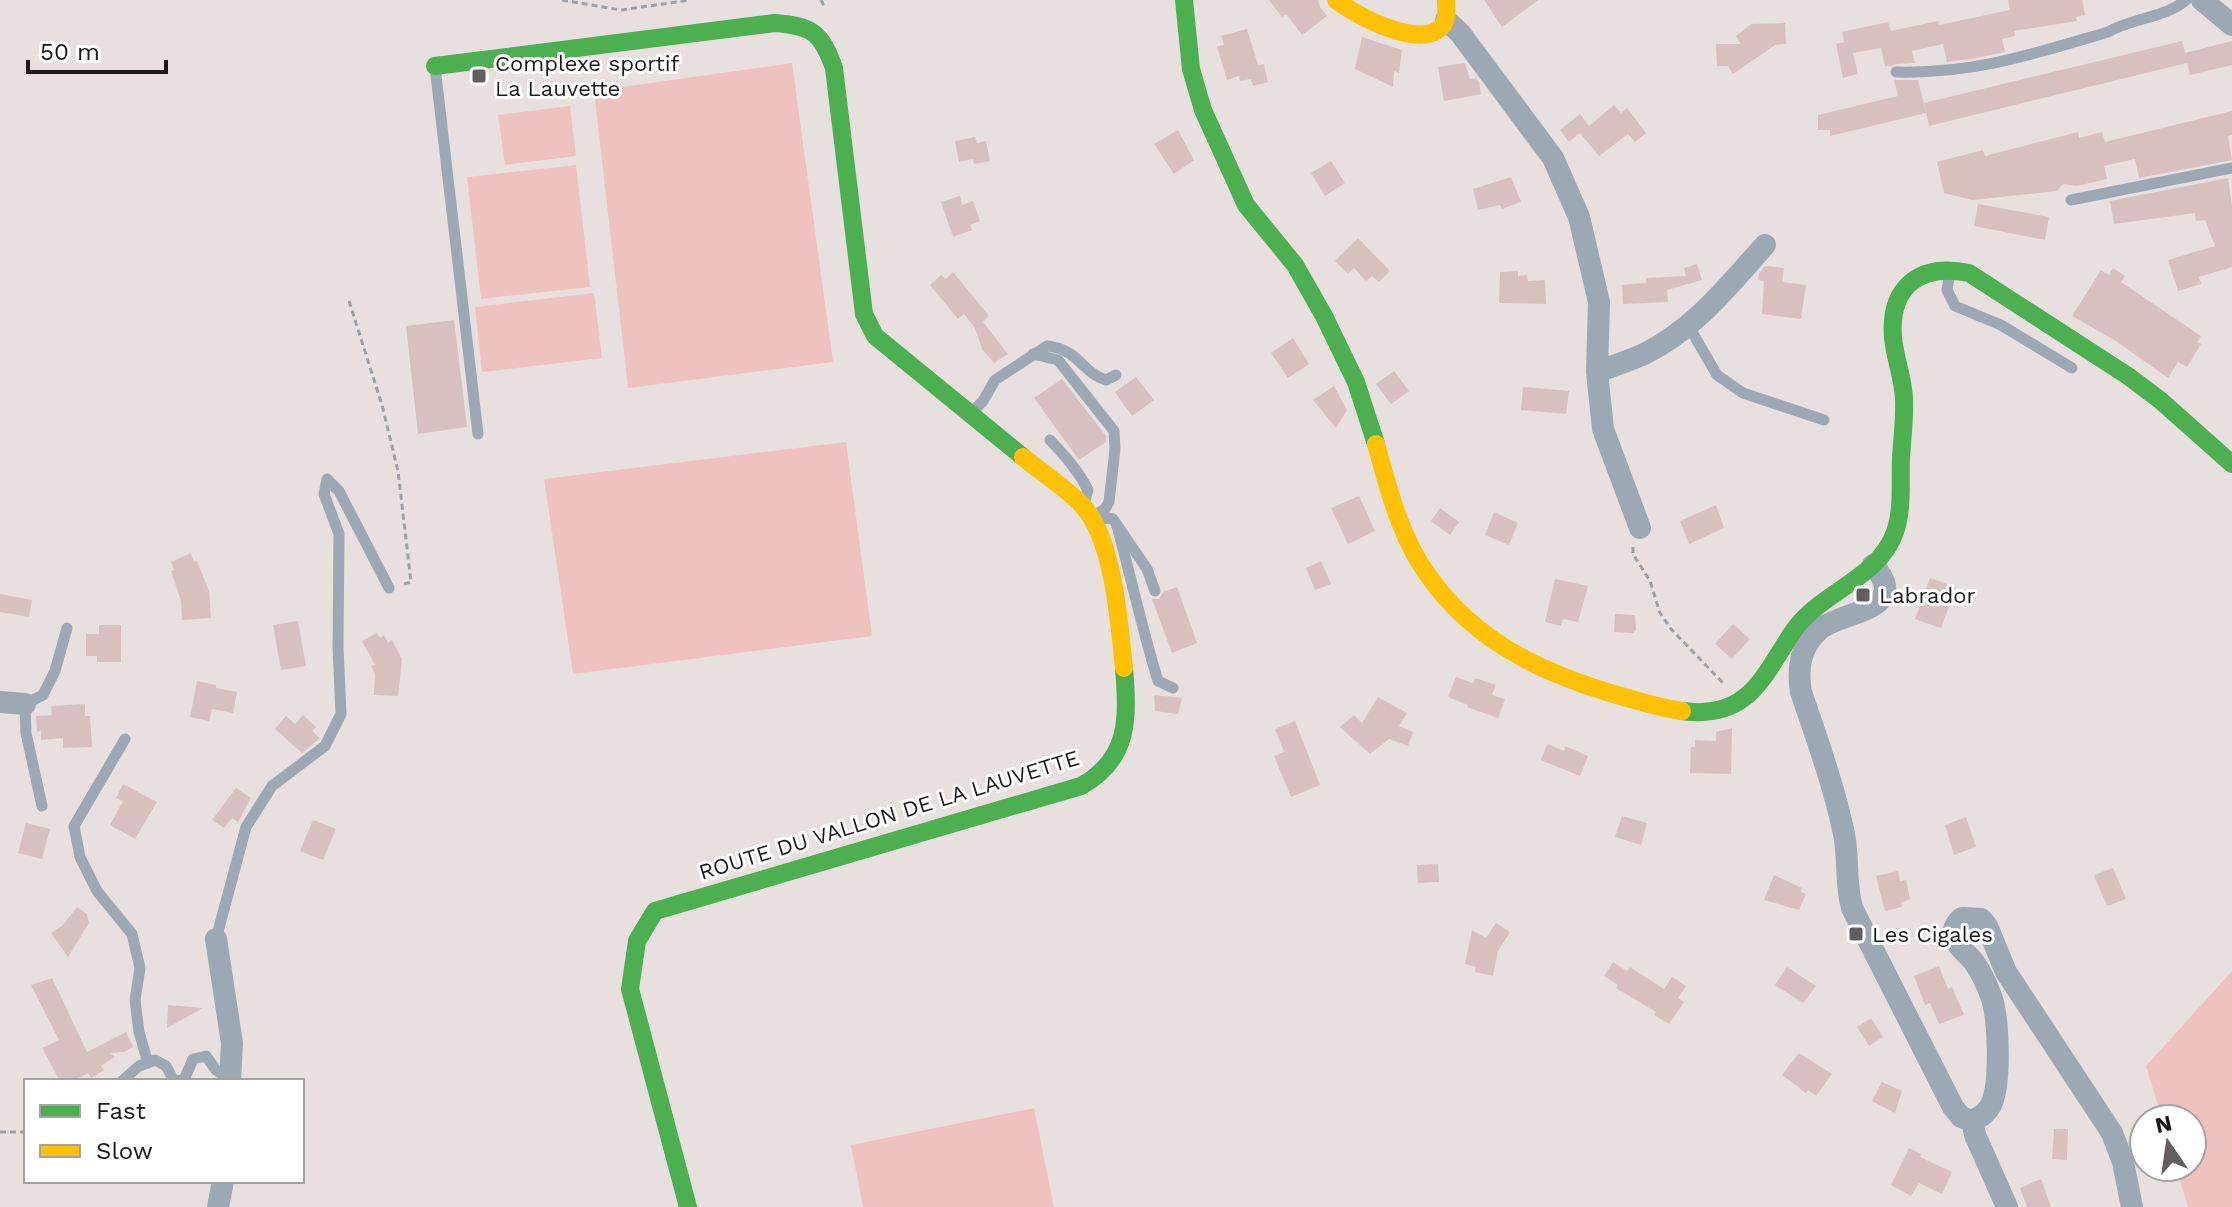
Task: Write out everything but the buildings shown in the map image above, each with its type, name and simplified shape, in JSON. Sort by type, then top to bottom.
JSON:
[{"type":"street","points":[[1182,0],[1188,51],[1203,112],[1247,206],[1294,265],[1342,350],[1363,396],[1391,496],[1412,549],[1427,574],[1487,635],[1510,652],[1577,683],[1667,708],[1693,711],[1727,709],[1756,688],[1803,618],[1825,598],[1873,565],[1895,534],[1901,506],[1903,386],[1893,332],[1894,314],[1908,286],[1916,276],[1928,271],[1950,268],[1969,273],[2105,359],[2160,400],[2232,464]]},
{"type":"street","points":[[1336,0],[1373,23],[1394,30],[1425,34],[1438,30],[1446,10]]},
{"type":"street","points":[[2202,0],[2232,25]]},
{"type":"street","points":[[1446,10],[1553,158],[1579,217],[1599,302],[1597,372],[1603,429],[1640,528]]},
{"type":"street","points":[[435,66],[775,23],[805,25],[823,42],[834,68],[864,314],[875,336],[971,413],[1089,515]]},
{"type":"street","points":[[1597,372],[1645,354],[1688,325],[1765,245]]},
{"type":"street","name":"ROUTE DU VALLON DE LA LAUVETTE","points":[[688,1207],[630,989],[637,941],[655,911],[1074,789],[1111,766],[1125,735],[1125,696],[1106,558],[1100,534],[1089,515]]},
{"type":"street","points":[[1873,565],[1884,582],[1882,599],[1875,606],[1831,622],[1810,640],[1799,661],[1798,675],[1845,839],[1846,883],[1852,908],[1953,1107],[1961,1117],[1972,1121],[1984,1115],[1990,1106],[1996,1075],[1995,1023],[1992,998],[1974,962],[1954,938],[1955,923],[1962,918],[1981,919],[1987,926],[2006,972],[2112,1133],[2123,1162],[2132,1207]]},
{"type":"street","points":[[0,702],[25,704]]},
{"type":"street","points":[[216,939],[232,1043],[230,1079]]},
{"type":"street","points":[[1972,1121],[1975,1135],[2007,1207]]},
{"type":"street","points":[[218,1207],[223,1183]]},
{"type":"lane","points":[[1896,72],[1936,73],[1990,66],[2108,32],[2123,24],[2177,8],[2186,0]]},
{"type":"lane","points":[[435,66],[478,434]]},
{"type":"lane","points":[[2071,200],[2232,168]]},
{"type":"lane","points":[[1950,268],[1947,290],[1955,306],[2001,325],[2072,368]]},
{"type":"lane","points":[[1688,325],[1717,375],[1743,393],[1824,420]]},
{"type":"lane","points":[[971,413],[983,401],[995,380],[1047,346],[1073,354],[1099,378],[1106,380],[1116,375]]},
{"type":"lane","points":[[1033,354],[1058,360],[1114,431],[1109,502],[1105,509],[1089,515]]},
{"type":"lane","points":[[1050,440],[1083,478],[1089,495],[1089,515]]},
{"type":"lane","points":[[216,939],[246,827],[272,786],[325,746],[341,714],[339,534],[324,494],[327,479],[339,491],[389,588]]},
{"type":"lane","points":[[1089,515],[1113,519],[1147,569],[1155,591]]},
{"type":"lane","points":[[1117,526],[1138,617],[1158,681],[1173,688]]},
{"type":"lane","points":[[42,806],[26,733],[25,704],[43,695],[55,671],[67,628]]},
{"type":"lane","points":[[125,739],[74,826],[80,857],[97,891],[132,934],[140,968],[135,1000],[139,1032],[148,1063]]},
{"type":"lane","points":[[184,1079],[193,1059],[206,1056],[227,1079]]},
{"type":"lane","points":[[125,1079],[155,1060],[166,1066],[173,1079]]},
{"type":"path","points":[[562,0],[621,10],[690,0]]},
{"type":"path","points":[[349,301],[382,405],[398,471],[411,582],[389,588]]},
{"type":"path","points":[[1640,528],[1633,554],[1650,581],[1660,613],[1671,629],[1725,685]]},
{"type":"path","points":[[0,1132],[24,1132]]},
{"type":"shaded area","points":[[792,63],[833,362],[628,388],[594,91]]},
{"type":"shaded area","points":[[570,106],[576,156],[505,165],[498,115]]},
{"type":"shaded area","points":[[576,165],[590,287],[481,299],[467,177]]},
{"type":"shaded area","points":[[594,293],[602,358],[482,372],[475,307]]},
{"type":"shaded area","points":[[846,442],[872,636],[573,674],[544,479]]},
{"type":"shaded area","points":[[2232,971],[2232,1207],[2188,1207],[2181,1183],[2208,1183],[2208,1103],[2157,1103],[2146,1066]]},
{"type":"shaded area","points":[[1034,1108],[1054,1207],[863,1207],[851,1145]]},
{"type":"traffic: fast","points":[[1184,0],[1191,69],[1203,110],[1246,205],[1295,265],[1324,316],[1356,382],[1376,444]]},
{"type":"traffic: fast","points":[[435,66],[775,23],[798,26],[814,33],[834,68],[864,314],[875,336],[1023,457]]},
{"type":"traffic: fast","points":[[1682,711],[1722,709],[1750,693],[1803,619],[1862,574],[1887,548],[1899,514],[1904,413],[1893,320],[1902,292],[1922,275],[1952,271],[1969,273],[2128,376],[2232,464]]},
{"type":"traffic: fast","points":[[688,1207],[630,989],[637,941],[655,911],[1081,786],[1097,775],[1117,750],[1125,720],[1124,668]]},
{"type":"traffic: slow","points":[[1336,0],[1373,22],[1421,35],[1433,32],[1445,23],[1446,0]]},
{"type":"traffic: slow","points":[[1376,444],[1398,518],[1411,546],[1436,587],[1457,610],[1480,630],[1530,662],[1617,695],[1682,711]]},
{"type":"traffic: slow","points":[[1023,457],[1075,498],[1093,520],[1113,582],[1124,668]]},
{"type":"place","name":"Complexe sportif La Lauvette","points":[[479,76]]},
{"type":"place","name":"Labrador","points":[[1863,595]]},
{"type":"place","name":"Les Cigales","points":[[1856,934]]}]
